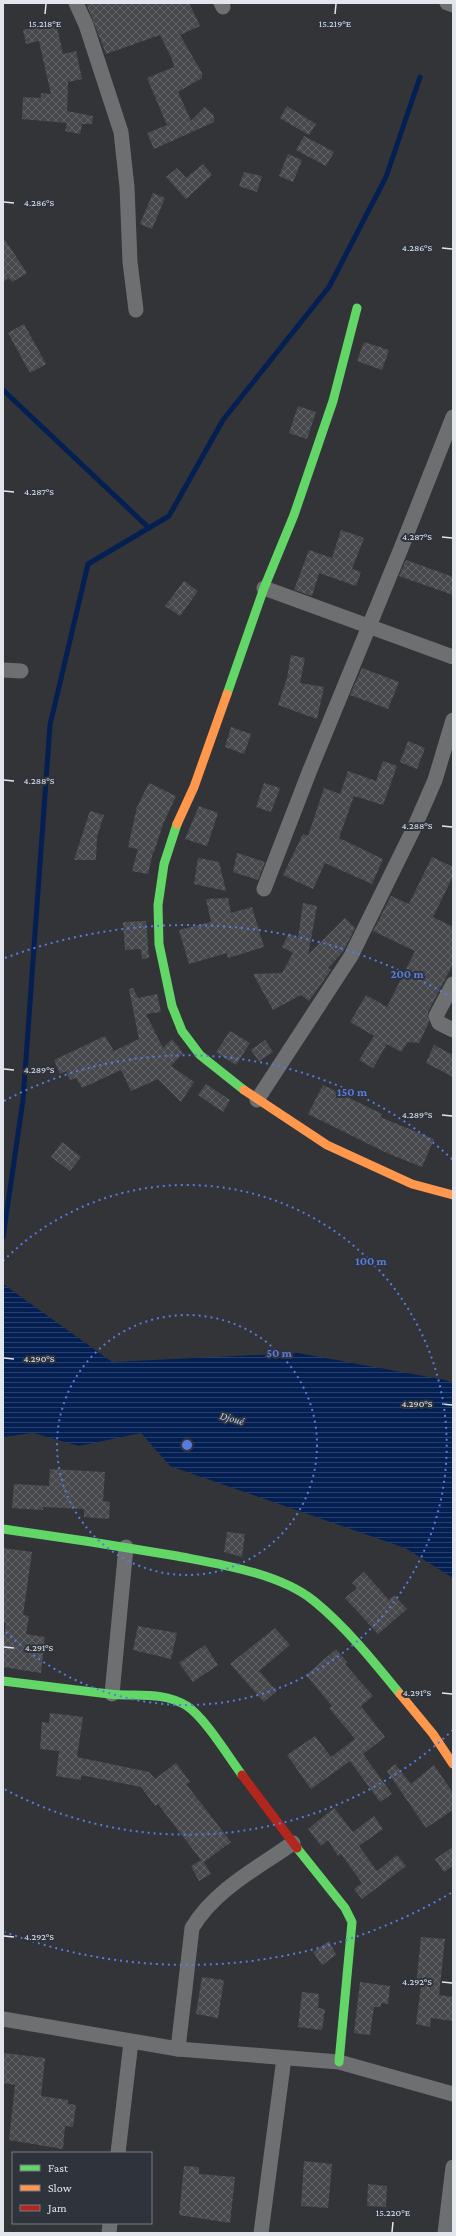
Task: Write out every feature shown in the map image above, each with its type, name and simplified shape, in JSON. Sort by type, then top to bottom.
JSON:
[{"type":"street","points":[[76,3],[86,25],[121,132],[127,187],[130,262],[136,310]]},
{"type":"street","points":[[446,3],[453,5]]},
{"type":"street","points":[[357,308],[331,409],[294,515],[264,588],[194,787],[166,856],[158,905],[159,944],[164,978],[172,1006],[182,1031],[200,1055],[257,1100],[327,1146],[412,1184],[453,1195]]},
{"type":"street","points":[[264,889],[310,770],[453,417]]},
{"type":"street","points":[[264,588],[369,625],[453,658]]},
{"type":"street","points":[[3,670],[21,671]]},
{"type":"street","points":[[257,1100],[351,956],[414,828],[435,780],[453,720]]},
{"type":"street","points":[[453,984],[436,1016],[439,1023],[453,1030]]},
{"type":"street","points":[[3,1529],[126,1547],[229,1566],[277,1580],[313,1600],[368,1655],[433,1734],[453,1764]]},
{"type":"street","points":[[112,1694],[126,1547]]},
{"type":"street","points":[[3,1681],[112,1694],[152,1694],[171,1698],[188,1707],[206,1726],[293,1843],[345,1908],[352,1922],[339,2062]]},
{"type":"street","points":[[178,2049],[192,1928],[200,1915],[233,1885],[293,1843]]},
{"type":"street","points":[[3,2019],[178,2049],[339,2062],[453,2094]]},
{"type":"street","points":[[118,2152],[131,2042]]},
{"type":"street","points":[[261,2233],[284,2058]]},
{"type":"street","points":[[445,2233],[453,2167]]},
{"type":"water","name":"Djoué","points":[[3,1284],[112,1362],[298,1353],[445,1380],[453,1383],[453,1578],[405,1548],[170,1466],[141,1433],[79,1446],[33,1433],[3,1437]]},
{"type":"building","points":[[86,3],[189,3],[200,26],[180,35],[202,73],[202,78],[178,92],[191,121],[205,107],[214,116],[214,122],[154,149],[147,133],[167,125],[147,78],[174,67],[172,59],[160,35],[106,54]]},
{"type":"building","points":[[56,23],[63,54],[76,51],[82,79],[68,82],[67,111],[93,116],[92,124],[82,124],[80,134],[65,131],[67,123],[22,119],[23,97],[41,98],[41,93],[51,94],[39,41],[26,44],[23,30]]},
{"type":"building","points":[[287,106],[316,124],[309,135],[280,118]]},
{"type":"building","points":[[304,136],[334,152],[326,166],[296,150]]},
{"type":"building","points":[[288,154],[302,160],[293,182],[279,176]]},
{"type":"building","points":[[203,164],[212,175],[186,199],[166,177],[177,168],[186,178]]},
{"type":"building","points":[[244,172],[262,176],[257,192],[239,186]]},
{"type":"building","points":[[153,193],[165,198],[152,229],[140,224]]},
{"type":"building","points":[[3,237],[27,273],[12,282],[9,278],[3,282]]},
{"type":"building","points":[[24,324],[46,364],[30,373],[8,333]]},
{"type":"building","points":[[364,342],[389,350],[382,370],[357,361]]},
{"type":"building","points":[[298,406],[316,412],[307,439],[289,433]]},
{"type":"building","points":[[341,530],[364,538],[352,569],[361,572],[356,586],[319,573],[312,596],[294,590],[309,550],[332,558]]},
{"type":"building","points":[[406,560],[453,577],[453,595],[399,576]]},
{"type":"building","points":[[184,581],[198,591],[180,616],[165,606]]},
{"type":"building","points":[[291,655],[305,658],[300,683],[324,687],[317,719],[278,705],[287,678]]},
{"type":"building","points":[[362,668],[399,682],[388,709],[350,695]]},
{"type":"building","points":[[231,727],[251,734],[244,754],[225,747]]},
{"type":"building","points":[[408,741],[425,748],[417,769],[400,762]]},
{"type":"building","points":[[383,761],[397,766],[383,805],[354,796],[339,838],[383,859],[372,884],[325,863],[313,889],[283,875],[303,834],[308,836],[324,788],[340,794],[348,771],[376,781]]},
{"type":"building","points":[[149,783],[176,796],[163,824],[153,852],[148,874],[132,871],[138,849],[128,847],[137,807]]},
{"type":"building","points":[[264,783],[280,788],[271,812],[256,807]]},
{"type":"building","points":[[199,806],[218,813],[207,846],[185,839]]},
{"type":"building","points":[[90,811],[104,815],[97,836],[96,860],[74,860]]},
{"type":"building","points":[[237,853],[265,862],[258,880],[233,872]]},
{"type":"building","points":[[432,857],[453,867],[453,876],[433,917],[453,927],[453,964],[428,1012],[429,1022],[419,1043],[408,1042],[401,1052],[387,1044],[373,1068],[359,1060],[374,1036],[350,1022],[366,995],[387,1007],[415,951],[373,931],[391,896],[409,904]]},
{"type":"building","points":[[198,858],[219,862],[226,891],[194,884]]},
{"type":"building","points":[[228,898],[231,913],[252,907],[264,947],[228,958],[227,953],[189,964],[179,930],[211,922],[206,899]]},
{"type":"building","points":[[303,903],[317,906],[308,955],[345,918],[355,928],[343,952],[328,968],[331,970],[309,1001],[301,995],[273,1010],[253,974],[282,973],[293,953],[282,947],[289,933],[298,938]]},
{"type":"building","points":[[146,921],[149,958],[142,959],[141,949],[125,950],[123,922]]},
{"type":"building","points":[[133,988],[138,998],[157,994],[161,1012],[146,1014],[163,1048],[172,1039],[183,1053],[171,1066],[194,1082],[181,1102],[158,1079],[131,1091],[121,1070],[82,1088],[76,1078],[70,1080],[66,1071],[60,1074],[54,1060],[105,1036],[114,1051],[139,1039],[129,989]]},
{"type":"building","points":[[230,1031],[250,1043],[236,1065],[216,1052]]},
{"type":"building","points":[[265,1040],[273,1052],[259,1061],[251,1050]]},
{"type":"building","points":[[434,1045],[453,1055],[453,1077],[426,1063]]},
{"type":"building","points":[[206,1084],[230,1100],[223,1112],[198,1095]]},
{"type":"building","points":[[323,1085],[382,1114],[380,1117],[434,1139],[422,1167],[387,1153],[308,1114]]},
{"type":"building","points":[[62,1142],[81,1157],[70,1171],[51,1157]]},
{"type":"building","points":[[50,1469],[105,1472],[103,1501],[110,1502],[109,1519],[84,1517],[84,1509],[43,1507],[43,1510],[12,1508],[14,1484],[49,1486]]},
{"type":"building","points":[[227,1532],[245,1534],[242,1557],[224,1552]]},
{"type":"building","points":[[3,1548],[32,1552],[23,1615],[29,1616],[26,1634],[45,1637],[41,1673],[3,1667],[3,1646],[6,1623],[3,1623]]},
{"type":"building","points":[[364,1572],[389,1600],[394,1595],[407,1609],[378,1634],[345,1598],[357,1588],[352,1583]]},
{"type":"building","points":[[138,1626],[177,1633],[171,1659],[133,1650]]},
{"type":"building","points":[[275,1628],[290,1645],[259,1671],[277,1691],[264,1702],[230,1664]]},
{"type":"building","points":[[205,1645],[218,1665],[193,1682],[179,1663]]},
{"type":"building","points":[[336,1649],[347,1662],[345,1664],[373,1696],[361,1706],[385,1737],[363,1754],[392,1794],[380,1802],[350,1761],[311,1789],[287,1755],[315,1736],[331,1757],[355,1739],[329,1708],[332,1706],[306,1675]]},
{"type":"building","points":[[50,1713],[83,1717],[77,1757],[149,1772],[155,1779],[176,1763],[190,1782],[186,1784],[231,1842],[204,1862],[211,1874],[199,1881],[191,1866],[201,1860],[158,1804],[155,1806],[141,1787],[81,1775],[81,1780],[56,1776],[59,1751],[40,1749],[42,1722],[49,1723]]},
{"type":"building","points":[[395,1764],[411,1784],[434,1765],[453,1793],[453,1810],[426,1828],[387,1771]]},
{"type":"building","points":[[334,1808],[353,1832],[374,1816],[383,1829],[359,1846],[377,1871],[397,1855],[406,1866],[362,1899],[354,1889],[362,1883],[341,1854],[338,1856],[328,1840],[321,1846],[308,1829]]},
{"type":"building","points":[[453,1847],[453,1866],[444,1872],[435,1859]]},
{"type":"building","points":[[421,1937],[445,1939],[439,1995],[453,1997],[453,2021],[431,2018],[430,2027],[416,2024],[421,1986],[416,1986]]},
{"type":"building","points":[[329,1941],[336,1955],[322,1965],[313,1952]]},
{"type":"building","points":[[202,1977],[224,1980],[218,2018],[196,2014]]},
{"type":"building","points":[[360,1982],[390,1986],[388,2004],[381,2003],[381,2007],[374,2007],[370,2035],[354,2033]]},
{"type":"building","points":[[302,1992],[319,1994],[318,2008],[325,2009],[322,2030],[298,2027]]},
{"type":"building","points":[[4,2053],[45,2058],[41,2096],[68,2100],[68,2104],[76,2105],[73,2127],[65,2126],[63,2149],[9,2140],[15,2085],[3,2083]]},
{"type":"building","points":[[304,2161],[332,2164],[328,2208],[301,2206]]},
{"type":"building","points":[[184,2166],[199,2167],[199,2174],[235,2177],[230,2223],[179,2215]]},
{"type":"building","points":[[368,2184],[387,2186],[386,2207],[367,2206]]},
{"type":"waterway","points":[[3,1237],[23,1100],[50,725],[88,564],[169,516],[223,420],[329,287],[386,177],[420,77]]},
{"type":"waterway","points":[[3,390],[149,528]]},
{"type":"traffic: fast","points":[[227,694],[264,588],[294,515],[333,401],[357,308]]},
{"type":"traffic: fast","points":[[177,824],[164,864],[158,905],[159,944],[172,1006],[182,1031],[200,1055],[244,1090]]},
{"type":"traffic: fast","points":[[3,1529],[112,1545],[211,1562],[248,1571],[284,1583],[300,1591],[326,1611],[359,1645],[400,1694]]},
{"type":"traffic: fast","points":[[3,1681],[119,1695],[159,1696],[178,1701],[187,1706],[201,1719],[242,1775]]},
{"type":"traffic: fast","points":[[297,1848],[345,1908],[352,1922],[339,2062]]},
{"type":"traffic: slow","points":[[177,824],[194,787],[227,694]]},
{"type":"traffic: slow","points":[[244,1090],[327,1145],[412,1184],[453,1195]]},
{"type":"traffic: slow","points":[[400,1694],[433,1734],[453,1764]]},
{"type":"traffic: jam","points":[[242,1775],[297,1848]]}]
